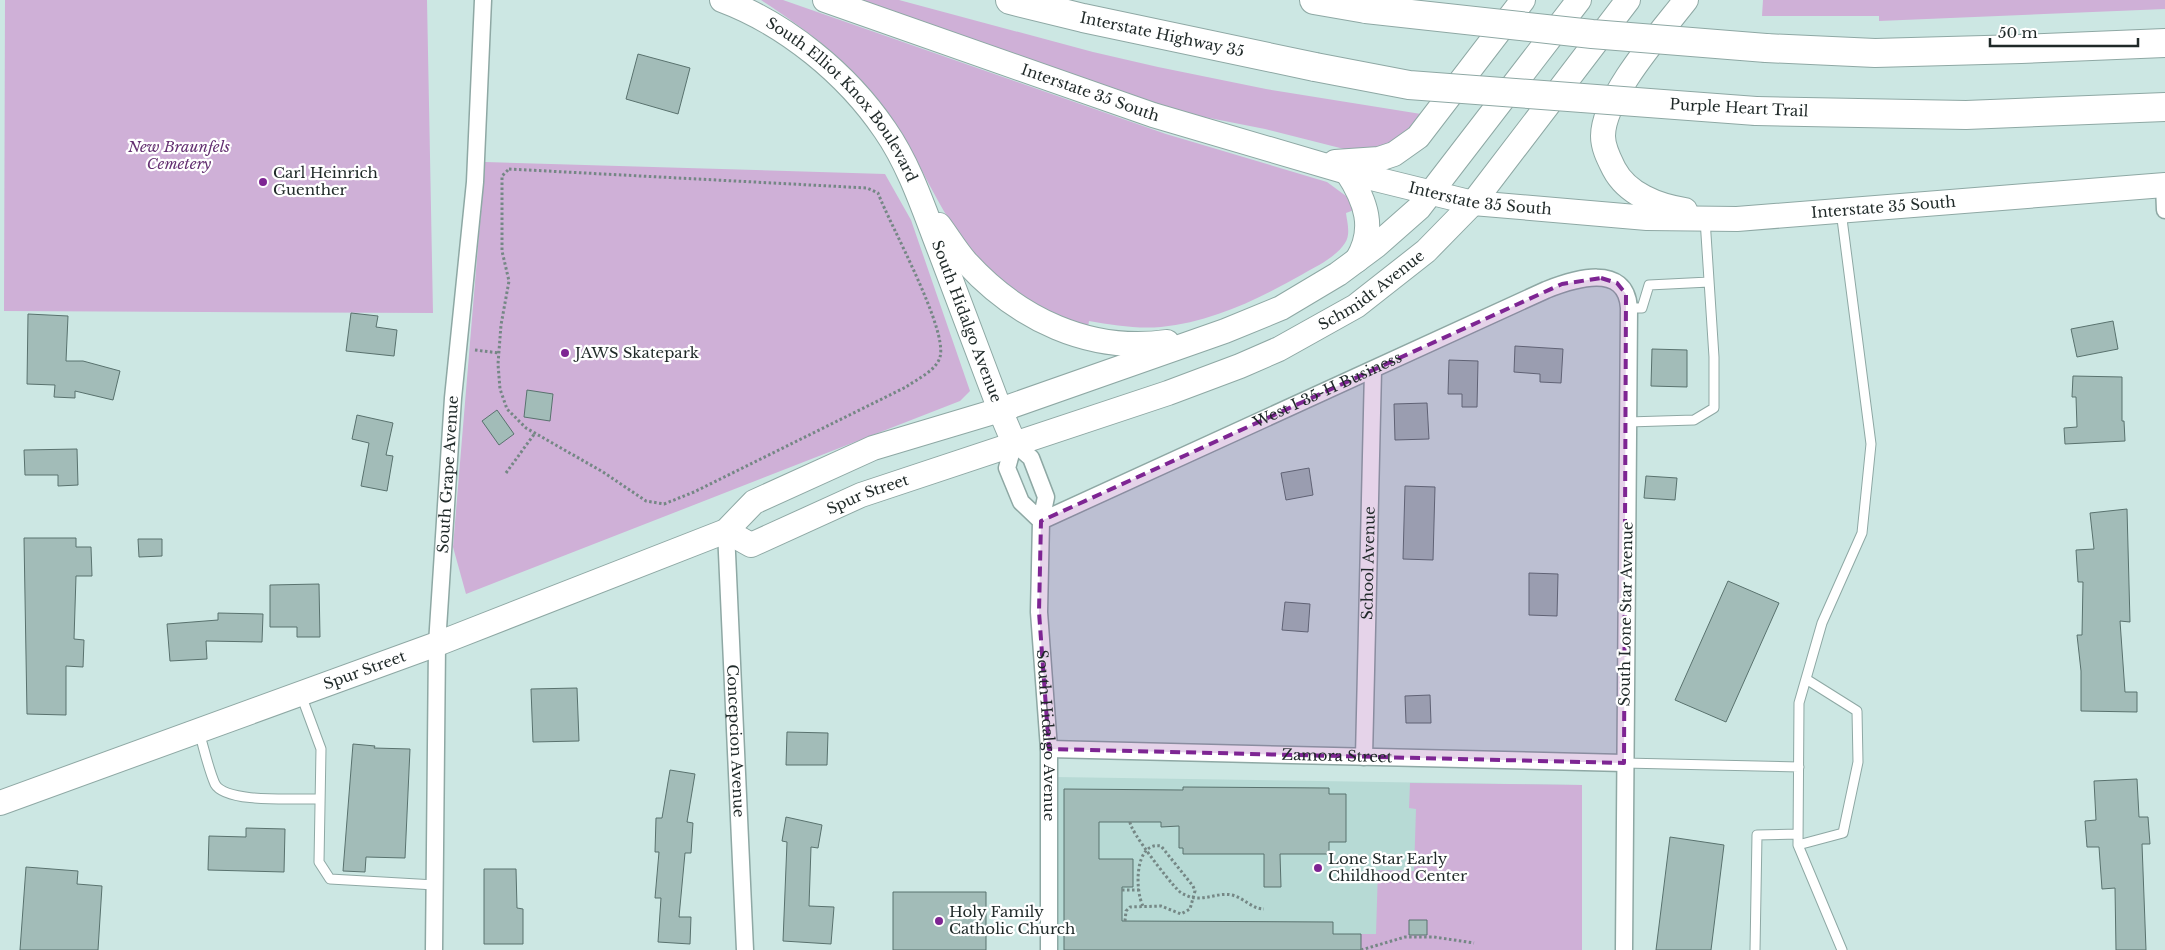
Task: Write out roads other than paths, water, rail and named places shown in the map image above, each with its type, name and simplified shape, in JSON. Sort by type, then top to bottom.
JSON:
[{"type":"highway","name":"Interstate Highway 35","points":[[1010,0],[1093,20],[1315,66]]},
{"type":"highway","points":[[1314,0],[1366,9],[1592,34],[1766,48],[1875,53],[2021,50],[2165,43]]},
{"type":"highway","name":"Purple Heart Trail","points":[[1315,66],[1409,85],[1756,111],[1966,115],[2165,107]]},
{"type":"main road","name":"South Elliot Knox Boulevard","points":[[722,0],[761,18],[786,34],[838,74],[872,111],[887,132],[920,200]]},
{"type":"main road","name":"Interstate 35 South","points":[[825,0],[1152,115],[1347,172],[1473,203],[1586,214],[1737,219],[2164,185]]},
{"type":"main road","points":[[1316,163],[1379,159],[1408,146],[1428,125],[1523,0]]},
{"type":"main road","points":[[1000,410],[1225,331],[1281,308],[1357,260],[1396,229],[1431,193],[1579,0]]},
{"type":"main road","name":"Schmidt Avenue","points":[[1014,443],[1240,366],[1320,328],[1356,306],[1397,276],[1426,251],[1473,203],[1628,0]]},
{"type":"main road","points":[[1686,0],[1616,96],[1604,126],[1603,138],[1607,154],[1616,173],[1628,186],[1648,199],[1674,208],[1737,219]]},
{"type":"main road","points":[[1347,172],[1361,196],[1368,219],[1367,241],[1357,260]]},
{"type":"main road","points":[[920,200],[965,260],[985,281],[1028,315],[1051,325],[1094,340],[1136,346],[1225,331]]},
{"type":"main road","name":"South Hidalgo Avenue","points":[[920,200],[1014,443]]},
{"type":"main road","name":"Spur Street","points":[[0,803],[301,695],[726,531],[754,502],[873,448],[1000,410]]},
{"type":"main road","name":"Spur Street","points":[[726,531],[751,545],[861,495],[1014,443]]},
{"type":"street","name":"South Grape Avenue","points":[[434,950],[437,644],[458,348],[474,182],[483,0]]},
{"type":"street","points":[[2164,185],[2165,210]]},
{"type":"street","name":"West I 35-H Business","points":[[1041,521],[1562,284],[1600,278],[1617,283]]},
{"type":"street","name":"South Lone Star Avenue","points":[[1617,283],[1626,294],[1629,308],[1624,950]]},
{"type":"street","name":"School Avenue","points":[[1364,757],[1373,370]]},
{"type":"street","points":[[1014,443],[1007,468],[1021,502],[1041,521]]},
{"type":"street","name":"South Hidalgo Avenue","points":[[1014,443],[1032,458],[1046,497],[1041,521],[1039,612],[1049,749],[1049,950]]},
{"type":"street","name":"Concepcion Avenue","points":[[726,531],[745,950]]},
{"type":"street","name":"Zamora Street","points":[[1049,749],[1624,763]]},
{"type":"lane","points":[[1841,211],[1871,444],[1862,533],[1822,623],[1799,703],[1798,845],[1842,950]]},
{"type":"lane","points":[[1628,422],[1694,420],[1714,408],[1714,357],[1704,219]]},
{"type":"lane","points":[[1629,308],[1642,308],[1649,285],[1709,282]]},
{"type":"lane","points":[[1798,845],[1843,833],[1858,762],[1857,711],[1806,679]]},
{"type":"lane","points":[[301,695],[321,750],[318,862],[330,879],[435,885]]},
{"type":"lane","points":[[199,732],[216,785],[225,793],[238,797],[320,799]]},
{"type":"lane","points":[[1624,763],[1799,767]]},
{"type":"lane","points":[[1754,950],[1757,835],[1798,834]]},
{"type":"place","name":"Carl Heinrich Guenther","points":[[263,182]]},
{"type":"place","name":"JAWS Skatepark","points":[[565,353]]},
{"type":"place","name":"Lone Star Early Childhood Center","points":[[1318,868]]},
{"type":"place","name":"Holy Family Catholic Church","points":[[939,921]]},
{"type":"park label","name":"New Braunfels Cemetery","points":[[179,156]]}]
